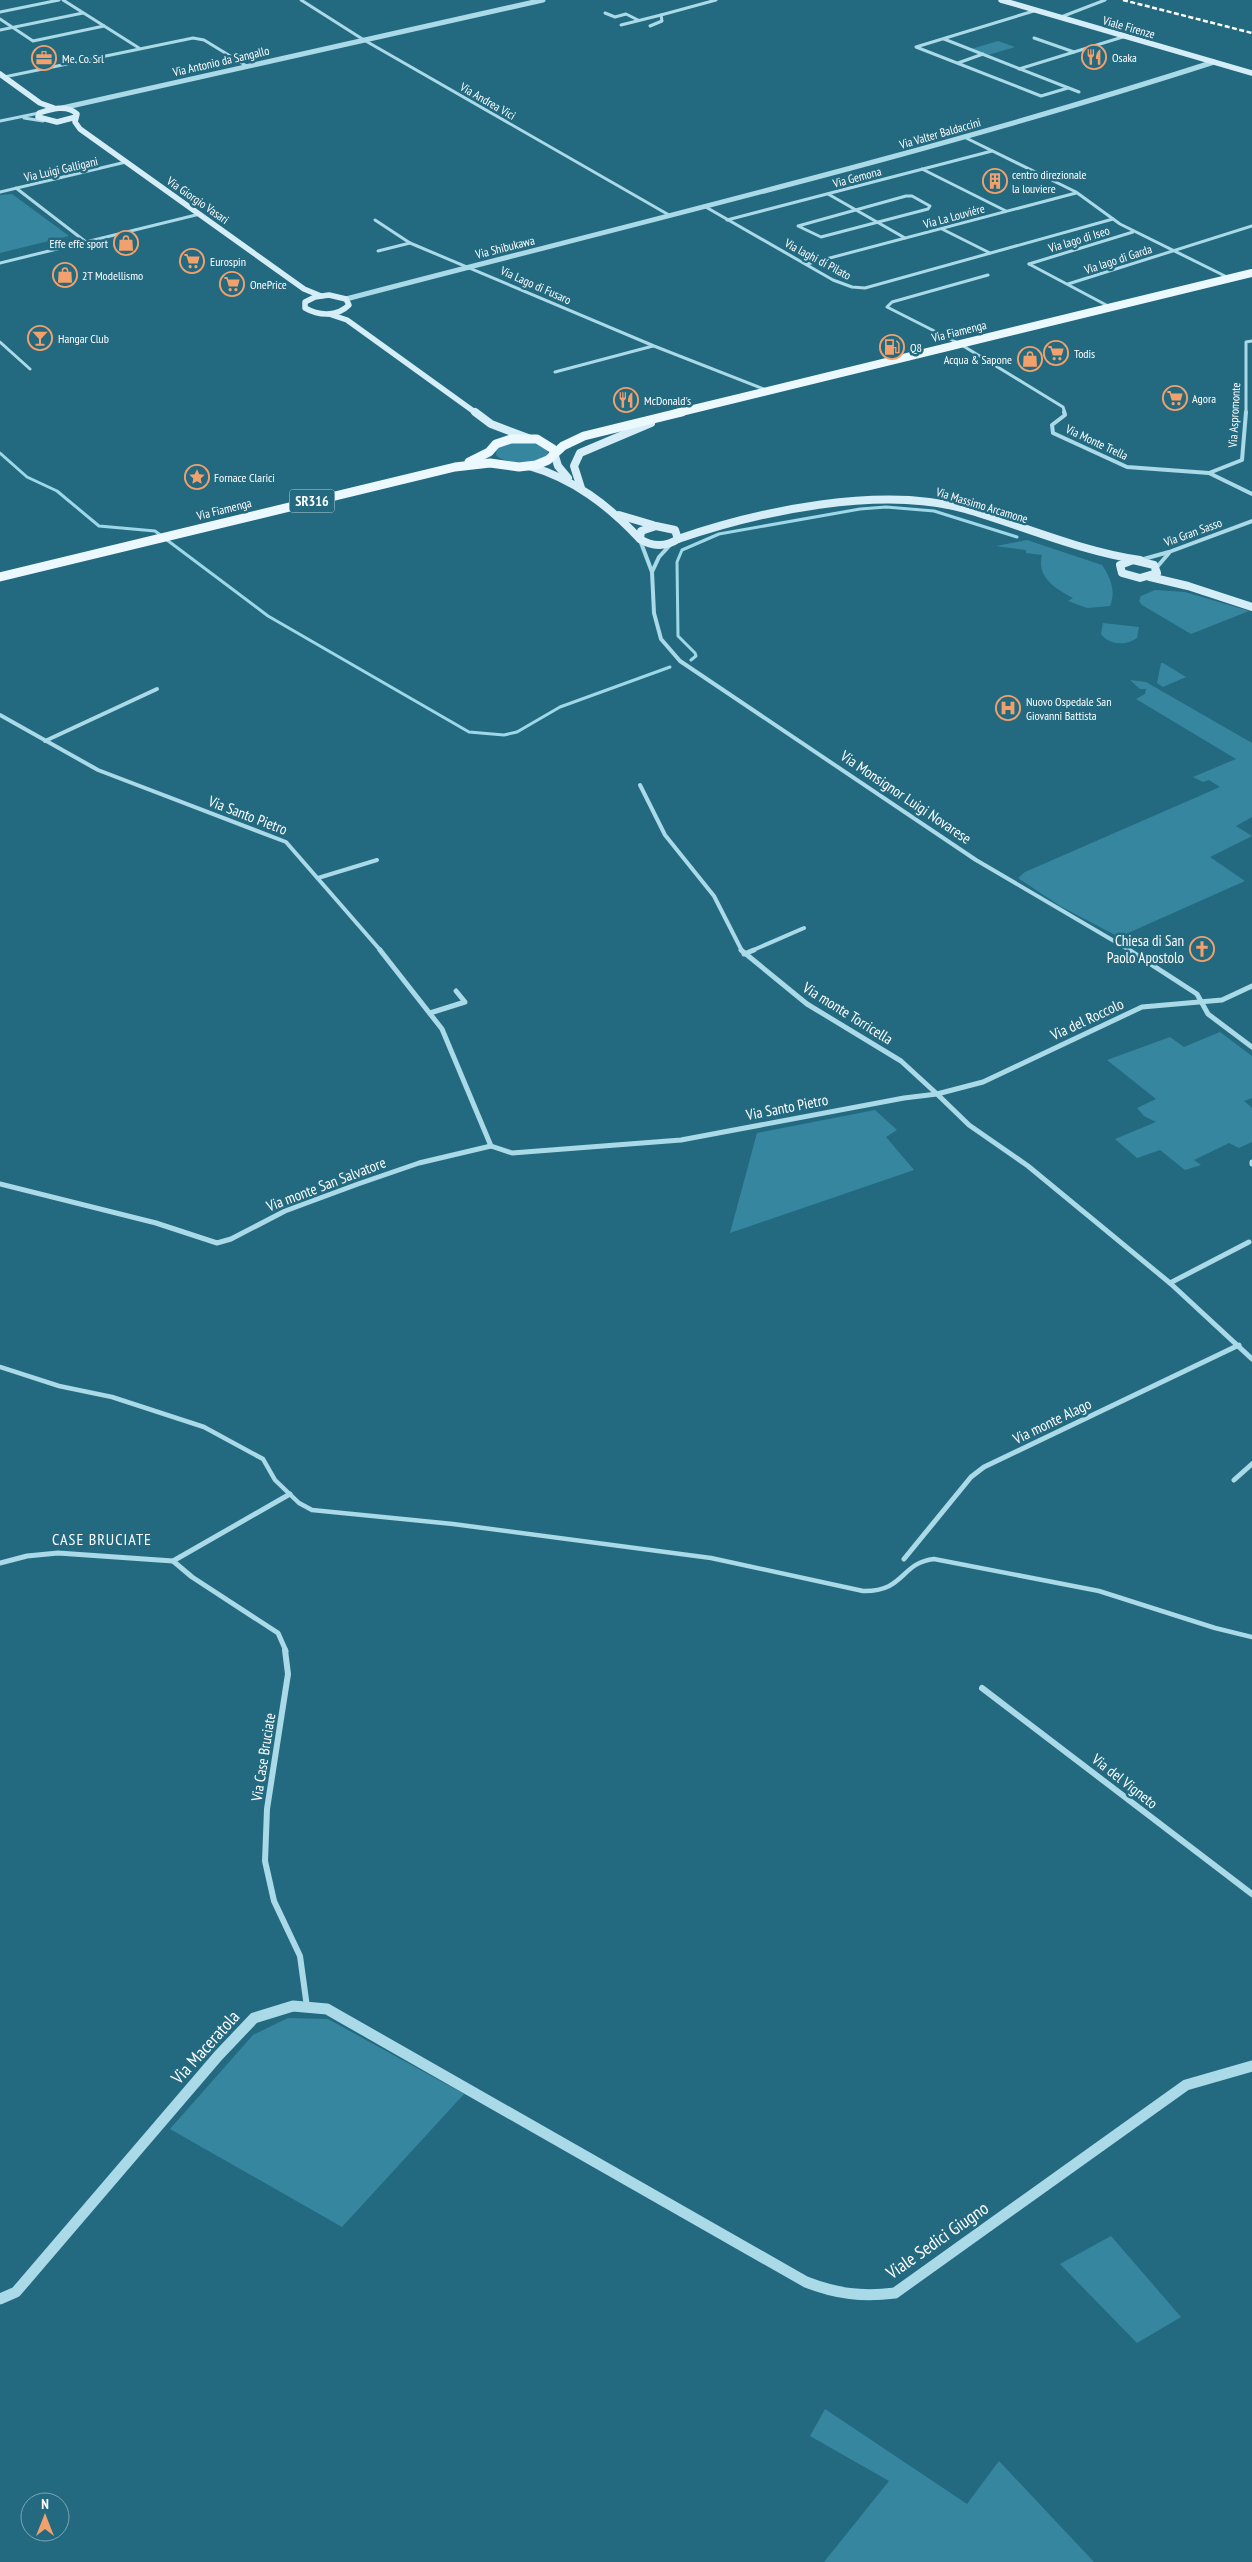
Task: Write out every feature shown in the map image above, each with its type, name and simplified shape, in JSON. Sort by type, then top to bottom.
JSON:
[{"type":"main road","name":"Viale Firenze","points":[[1001,0],[1252,73]]},
{"type":"main road","name":"Via Antonio da Sangallo","points":[[2,76],[40,103],[76,114]]},
{"type":"main road","points":[[40,103],[38,117],[42,121],[64,122],[76,114]]},
{"type":"main road","name":"Via Antonio da Sangallo","points":[[40,113],[59,108]]},
{"type":"main road","points":[[76,114],[75,122],[80,128]]},
{"type":"main road","name":"Via Giorgio Vasari","points":[[52,122],[80,128],[304,289],[321,296]]},
{"type":"main road","name":"Via Fiamenga","points":[[0,577],[455,467],[483,463],[529,466],[548,460],[554,453],[570,442],[584,436],[1252,272]]},
{"type":"main road","name":"Via Giorgio Vasari","points":[[304,289],[309,299],[304,305],[308,311],[329,314]]},
{"type":"main road","points":[[309,299],[321,296],[336,296],[346,299],[349,305],[343,311],[329,314]]},
{"type":"main road","points":[[343,311],[346,320]]},
{"type":"main road","points":[[329,314],[346,320],[491,424],[550,445],[558,466],[570,481]]},
{"type":"main road","points":[[581,488],[573,466],[574,460],[580,453],[630,430],[692,409]]},
{"type":"main road","points":[[491,424],[497,435],[496,444]]},
{"type":"main road","name":"Via Fiamenga","points":[[455,467],[489,452],[496,444],[511,439],[584,436]]},
{"type":"main road","points":[[489,452],[494,460],[509,466]]},
{"type":"main road","points":[[529,466],[570,481],[581,488],[618,514],[640,539],[654,545],[675,541],[678,533],[671,528]]},
{"type":"main road","name":"Via Massimo Arcamone","points":[[688,528],[714,526],[854,500],[909,499],[934,501],[964,509],[1093,552],[1140,560],[1157,567],[1188,586]]},
{"type":"main road","points":[[618,514],[662,526],[680,528]]},
{"type":"main road","points":[[640,539],[641,531],[662,526]]},
{"type":"main road","name":"Via Massimo Arcamone","points":[[675,541],[714,526]]},
{"type":"main road","name":"Via Massimo Arcamone","points":[[1093,552],[1129,576],[1150,577],[1188,586],[1252,607]]},
{"type":"main road","points":[[1119,568],[1123,563],[1140,560]]},
{"type":"main road","points":[[1150,577],[1157,573],[1157,567]]},
{"type":"street","points":[[0,12],[59,0]]},
{"type":"street","points":[[63,0],[139,48]]},
{"type":"street","name":"Via Andrea Vici","points":[[301,0],[364,40],[669,215]]},
{"type":"street","points":[[306,3],[310,0]]},
{"type":"street","name":"Via Antonio da Sangallo","points":[[59,108],[84,104],[543,0]]},
{"type":"street","points":[[621,25],[716,0]]},
{"type":"street","points":[[1061,17],[1105,0]]},
{"type":"street","points":[[1038,10],[916,47],[1041,96],[1068,88]]},
{"type":"street","points":[[0,30],[83,13]]},
{"type":"street","points":[[604,13],[614,17],[626,14],[639,20]]},
{"type":"street","points":[[650,26],[662,21],[661,15]]},
{"type":"street","points":[[0,19],[33,41],[104,26]]},
{"type":"street","points":[[1020,68],[1126,36]]},
{"type":"street","points":[[2,76],[193,38],[204,40],[245,66]]},
{"type":"street","points":[[943,38],[1079,92]]},
{"type":"street","points":[[1034,38],[1075,52]]},
{"type":"street","points":[[958,63],[983,54]]},
{"type":"street","name":"Via Valter Baldaccini","points":[[669,215],[964,137],[1124,91],[1214,62]]},
{"type":"street","points":[[76,114],[84,104]]},
{"type":"street","points":[[0,121],[40,113]]},
{"type":"street","points":[[14,118],[42,121]]},
{"type":"street","points":[[964,137],[1076,192],[1113,220],[1134,232],[1229,278]]},
{"type":"street","name":"Via Gemona","points":[[727,220],[992,151]]},
{"type":"street","name":"Via Luigi Galligani","points":[[0,192],[126,162]]},
{"type":"street","name":"Via La Louviére","points":[[921,169],[1006,211]]},
{"type":"street","points":[[16,188],[86,242]]},
{"type":"street","name":"Via La Louviére","points":[[807,264],[1076,192]]},
{"type":"street","name":"Via La Louviére","points":[[828,194],[906,238]]},
{"type":"street","name":"Via La Louviére","points":[[906,196],[912,196],[930,206],[928,209],[821,237],[798,226],[855,209],[906,196]]},
{"type":"street","name":"Via laghi di Pilato","points":[[704,206],[834,280],[852,287],[865,288],[1113,220]]},
{"type":"street","points":[[0,263],[200,214]]},
{"type":"street","name":"Via Shibukawa","points":[[346,299],[669,215]]},
{"type":"street","name":"Via Lago di Fusaro","points":[[375,220],[410,243],[654,346],[766,390]]},
{"type":"street","name":"Via lago di Garda","points":[[1068,284],[1252,226]]},
{"type":"street","points":[[942,229],[990,253]]},
{"type":"street","name":"Via lago di Iseo","points":[[1068,284],[1029,264],[1134,232]]},
{"type":"street","points":[[378,251],[410,243]]},
{"type":"street","points":[[960,344],[887,307],[892,302],[988,275]]},
{"type":"street","points":[[1068,284],[1111,307]]},
{"type":"street","name":"Via Aspromonte","points":[[1209,473],[1242,460],[1246,419],[1246,342],[1252,341]]},
{"type":"street","points":[[0,342],[30,368]]},
{"type":"street","name":"Via Monte Trella","points":[[960,344],[1063,407],[1065,414],[1052,426],[1053,433],[1127,467],[1209,473],[1252,494]]},
{"type":"street","points":[[555,372],[654,346]]},
{"type":"street","points":[[1246,419],[1252,420]]},
{"type":"street","name":"Via Gran Sasso","points":[[1140,560],[1169,552],[1252,521]]},
{"type":"street","name":"Via Monsignor Luigi Novarese","points":[[640,539],[652,572],[654,613],[661,639],[680,661],[976,860],[1158,966],[1197,994],[1200,1003],[1208,1014],[1252,1047]]},
{"type":"street","points":[[652,572],[659,557],[675,541]]},
{"type":"street","points":[[1157,567],[1169,552]]},
{"type":"street","points":[[45,741],[157,689]]},
{"type":"street","name":"Via Santo Pietro","points":[[0,716],[98,770],[286,842],[374,942],[442,1028],[491,1146],[512,1153],[681,1140],[904,1098],[937,1094]]},
{"type":"street","name":"Via monte Torricella","points":[[640,785],[665,835],[714,896],[735,941],[744,954],[807,1004],[901,1061],[937,1094]]},
{"type":"street","points":[[318,878],[377,860]]},
{"type":"street","points":[[744,954],[804,928]]},
{"type":"street","name":"Via del Roccolo","points":[[937,1094],[984,1082],[1142,1007],[1222,1000],[1252,986]]},
{"type":"street","points":[[430,1013],[465,1002],[456,991]]},
{"type":"street","points":[[937,1094],[969,1125],[1028,1166],[1170,1283],[1252,1359]]},
{"type":"street","name":"Via monte San Salvatore","points":[[0,1184],[93,1209],[156,1223],[217,1243],[231,1239],[285,1211],[358,1184],[419,1163],[491,1146]]},
{"type":"street","points":[[1170,1283],[1249,1242]]},
{"type":"street","name":"Via monte Alago","points":[[904,1559],[971,1477],[984,1468],[1239,1345]]},
{"type":"street","points":[[0,1366],[60,1386],[112,1397],[204,1427],[263,1459],[274,1480],[299,1503],[312,1510],[462,1526],[711,1558],[879,1592],[891,1587],[914,1564],[924,1559],[934,1559],[1099,1590],[1215,1628],[1252,1637]]},
{"type":"street","points":[[1234,1480],[1252,1464]]},
{"type":"street","points":[[0,1563],[27,1556],[58,1553],[172,1561],[290,1494]]},
{"type":"street","name":"Via Case Bruciate","points":[[172,1561],[192,1577],[256,1616],[278,1633],[285,1645],[288,1674],[267,1809],[265,1861],[274,1901],[300,1956],[307,2008]]},
{"type":"street","name":"Via del Vigneto","points":[[982,1688],[1252,1894]]},
{"type":"street","name":"Via Maceratola","points":[[0,2299],[16,2292],[218,2056],[254,2018],[293,2006],[327,2009],[602,2166]]},
{"type":"street","name":"Viale Sedici Giugno","points":[[602,2166],[806,2282],[838,2295],[864,2297],[895,2293],[1186,2085],[1252,2066]]},
{"type":"shaded area","points":[[998,41],[1015,47],[988,55],[971,49]]},
{"type":"shaded area","points":[[12,194],[69,236],[0,253],[0,195]]},
{"type":"shaded area","points":[[535,442],[548,450],[542,460],[517,463],[496,455],[497,448],[506,443]]},
{"type":"shaded area","points":[[1027,540],[1102,565],[1112,585],[1113,596],[1110,606],[1087,608],[1068,601],[1073,598],[1060,591],[1045,576],[1041,563],[1042,555],[1026,553],[1026,550],[996,546]]},
{"type":"shaded area","points":[[1155,590],[1185,592],[1249,611],[1191,634],[1142,605],[1139,601],[1141,596]]},
{"type":"shaded area","points":[[1103,623],[1139,627],[1137,638],[1123,643],[1108,640],[1101,634]]},
{"type":"shaded area","points":[[1161,663],[1186,677],[1163,687],[1157,683]]},
{"type":"shaded area","points":[[1130,680],[1146,682],[1252,743],[1252,817],[1236,826],[1252,836],[1210,857],[1245,881],[1119,937],[1060,906],[1018,878],[1025,872],[1220,787],[1209,780],[1203,782],[1193,777],[1236,759],[1136,699],[1145,694],[1146,689],[1140,689]]},
{"type":"shaded area","points":[[1220,1032],[1252,1056],[1252,1098],[1244,1101],[1252,1108],[1252,1142],[1239,1148],[1229,1143],[1194,1160],[1201,1165],[1185,1170],[1160,1150],[1137,1158],[1115,1139],[1156,1122],[1144,1116],[1137,1108],[1156,1099],[1107,1060],[1170,1037],[1184,1047]]},
{"type":"shaded area","points":[[875,1110],[897,1130],[886,1137],[914,1170],[730,1233],[757,1133]]},
{"type":"shaded area","points":[[288,2018],[328,2019],[464,2094],[342,2227],[170,2129],[253,2035]]},
{"type":"shaded area","points":[[1111,2236],[1181,2317],[1137,2343],[1060,2264]]},
{"type":"shaded area","points":[[825,2409],[967,2504],[999,2461],[1094,2562],[824,2562],[889,2481],[810,2436]]},
{"type":"waterway","points":[[0,453],[27,477],[57,491],[99,526],[155,531],[268,616],[469,732],[504,735],[517,732],[560,707],[670,667]]},
{"type":"waterway","points":[[691,660],[696,656],[695,653],[678,636],[677,562],[682,550],[719,534],[860,509],[886,507],[934,511],[1017,537]]},
{"type":"railway","points":[[1123,0],[1252,33]]},
{"type":"place","name":"Osaka","points":[[1094,57]]},
{"type":"place","name":"Me. Co. Srl","points":[[44,58]]},
{"type":"place","name":"centro direzionale la louviere","points":[[995,181]]},
{"type":"place","name":"Effe effe sport","points":[[126,243]]},
{"type":"place","name":"Eurospin","points":[[192,261]]},
{"type":"place","name":"2T Modellismo","points":[[65,275]]},
{"type":"place","name":"OnePrice","points":[[232,284]]},
{"type":"place","name":"Hangar Club","points":[[40,338]]},
{"type":"place","name":"Q8","points":[[892,347]]},
{"type":"place","name":"Todis","points":[[1056,353]]},
{"type":"place","name":"Acqua & Sapone","points":[[1030,359]]},
{"type":"place","name":"Agora","points":[[1175,398]]},
{"type":"place","name":"McDonald's","points":[[626,400]]},
{"type":"place","name":"Fornace Clarici","points":[[197,477]]},
{"type":"place","name":"Nuovo Ospedale San Giovanni Battista","points":[[1008,708]]},
{"type":"place","name":"Chiesa di San Paolo Apostolo","points":[[1202,949]]},
{"type":"district","name":"CASE BRUCIATE","points":[[102,1539]]}]
